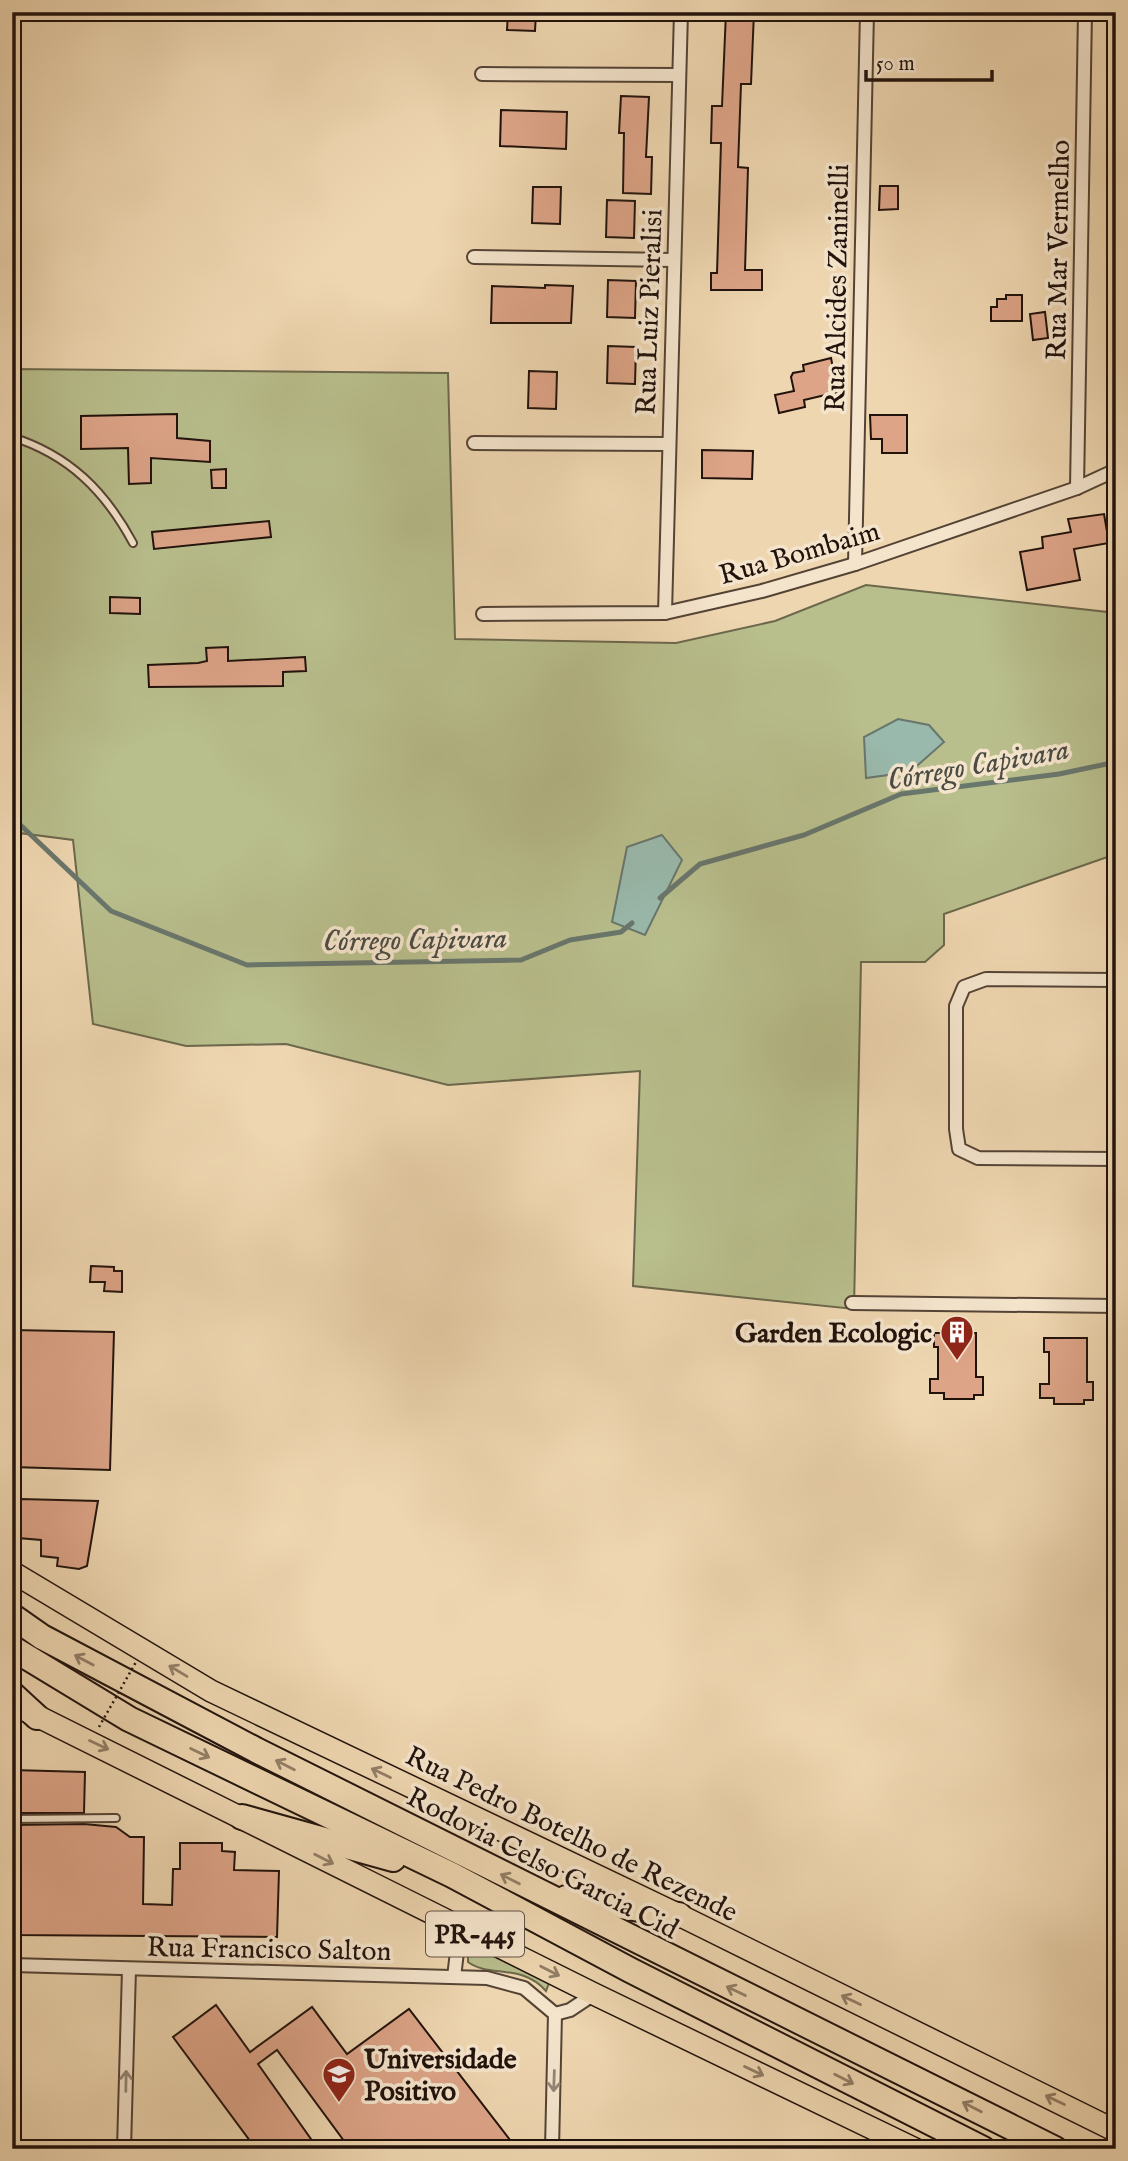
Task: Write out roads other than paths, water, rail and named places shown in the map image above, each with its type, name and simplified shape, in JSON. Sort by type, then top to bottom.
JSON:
[{"type":"highway","name":"Rodovia Celso Garcia Cid","points":[[12,1616],[42,1637],[256,1750],[541,1895],[1055,2149]]},
{"type":"highway","name":"Rodovia Celso Garcia Cid","points":[[12,1648],[129,1719],[452,1875],[654,1982],[983,2149]]},
{"type":"highway","points":[[12,1694],[37,1717]]},
{"type":"highway","points":[[242,1817],[452,1875]]},
{"type":"highway","points":[[541,1895],[679,1915]]},
{"type":"main road","name":"Rua Pedro Botelho de Rezende","points":[[12,1572],[211,1691],[679,1915],[1116,2131]]},
{"type":"main road","points":[[12,1702],[37,1717]]},
{"type":"main road","name":"PR-445","points":[[37,1717],[121,1755],[594,1994],[915,2149]]},
{"type":"street","name":"Rua Luiz Pieralisi","points":[[665,613],[681,12]]},
{"type":"street","name":"Rua Alcides Zaninelli","points":[[855,564],[867,12]]},
{"type":"street","name":"Rua Mar Vermelho","points":[[1077,488],[1085,12]]},
{"type":"street","points":[[482,75],[679,75]]},
{"type":"street","points":[[474,257],[674,260]]},
{"type":"street","points":[[474,443],[669,444]]},
{"type":"street","name":"Rua Bombaim","points":[[482,614],[665,613],[762,592],[855,564],[1077,488],[1116,470]]},
{"type":"street","points":[[1116,980],[986,979],[964,988],[956,1006],[956,1129],[959,1149],[978,1158],[1116,1159]]},
{"type":"street","points":[[852,1303],[1116,1306]]},
{"type":"street","points":[[454,1977],[460,1927]]},
{"type":"street","name":"Rua Francisco Salton","points":[[12,1965],[454,1977],[509,1982],[531,1993],[555,2014]]},
{"type":"street","points":[[124,2149],[129,1969]]},
{"type":"street","points":[[552,2149],[555,2014],[570,2010],[594,1994]]},
{"type":"lane","points":[[12,437],[41,446],[90,483],[113,506],[133,543]]},
{"type":"lane","points":[[12,1819],[116,1818]]},
{"type":"waterway","name":"Córrego Capivara","points":[[660,898],[700,864],[804,835],[901,794],[1059,774],[1116,762]]},
{"type":"waterway","name":"Córrego Capivara","points":[[12,817],[111,911],[247,965],[521,960],[570,940],[621,932],[632,923]]},
{"type":"place","name":"Garden Ecologic","points":[[957,1362]]},
{"type":"place","name":"Universidade Positivo","points":[[339,2104]]}]
